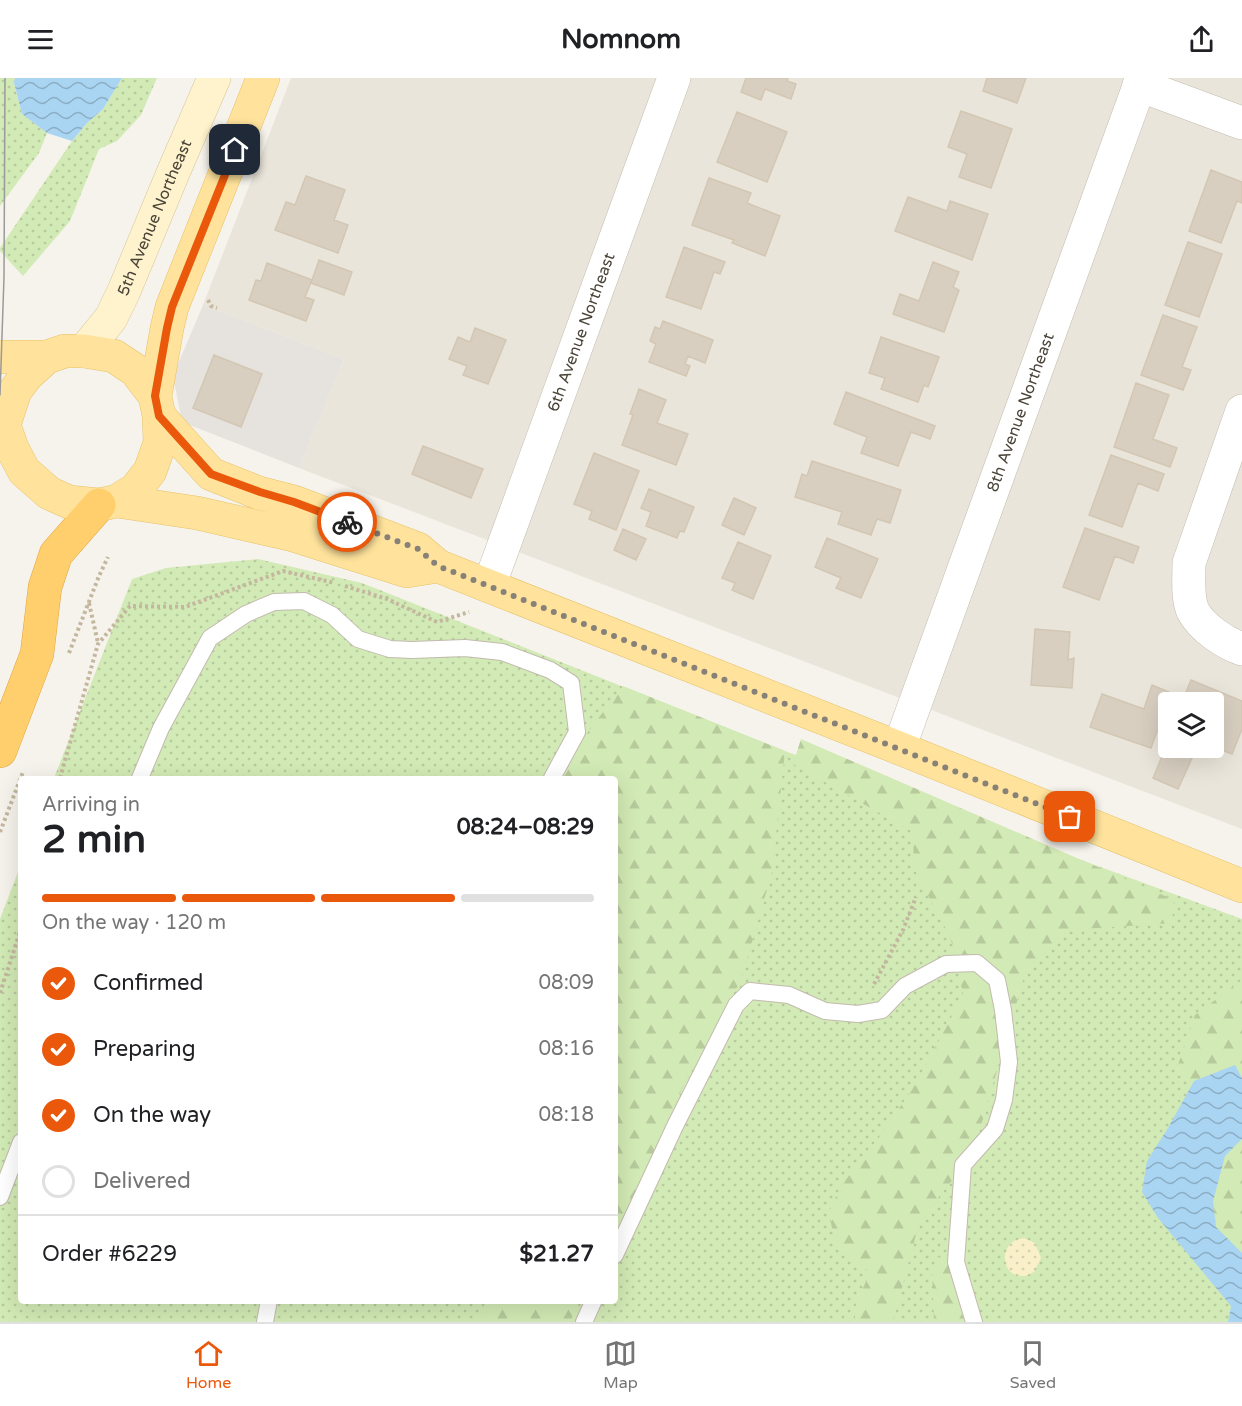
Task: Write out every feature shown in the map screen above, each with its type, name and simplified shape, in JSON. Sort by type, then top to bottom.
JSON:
[{"type":"highway","points":[[0,751],[37,654],[45,587],[56,554],[108,503]]},
{"type":"main road","points":[[108,503],[136,489],[150,471],[160,443],[157,406],[172,307],[263,78]]},
{"type":"main road","points":[[0,357],[47,357],[65,351],[84,351],[114,356],[135,370],[157,406],[211,474],[294,502],[418,549],[438,566],[1242,886]]},
{"type":"main road","points":[[47,357],[27,375],[15,391],[2,423],[24,471],[49,493],[69,502],[108,503],[197,513],[293,535],[407,571],[438,566]]},
{"type":"street","name":"5th Avenue Northeast","points":[[84,351],[111,318],[124,291],[214,78]]},
{"type":"street","name":"6th Avenue Northeast","points":[[489,586],[674,78]]},
{"type":"street","points":[[1141,81],[1242,123]]},
{"type":"street","name":"8th Avenue Northeast","points":[[899,748],[1141,81]]},
{"type":"street","points":[[1242,411],[1189,563],[1188,589],[1193,611],[1208,630],[1229,644],[1242,649]]},
{"type":"lane","points":[[141,776],[161,728],[210,638],[246,614],[274,602],[304,601],[332,615],[358,639],[390,649],[465,648],[502,652],[550,670],[571,683],[578,732],[553,776]]},
{"type":"lane","points":[[618,1249],[675,1126],[736,1005],[750,991],[789,995],[825,1011],[858,1014],[882,1011],[905,986],[946,964],[977,963],[997,980],[1009,1062],[1004,1100],[994,1129],[963,1165],[956,1262],[974,1322]]},
{"type":"lane","points":[[0,1197],[18,1150]]},
{"type":"lane","points":[[265,1322],[268,1304]]},
{"type":"lane","points":[[584,1322],[592,1304]]},
{"type":"path","points":[[210,302],[211,306],[217,308]]},
{"type":"path","points":[[88,603],[98,644]]},
{"type":"path","points":[[61,776],[98,644],[130,606],[185,607]]},
{"type":"path","points":[[858,1014],[903,930],[916,897]]},
{"type":"path","points":[[0,993],[18,938]]},
{"type":"shaded area","points":[[291,78],[1242,78],[1242,829],[299,468],[344,359],[203,305]]},
{"type":"shaded area","points":[[203,305],[344,359],[299,468],[182,422],[173,376]]},
{"type":"green space","points":[[0,78],[15,78],[14,83],[22,114],[47,133],[39,153],[0,206]]},
{"type":"green space","points":[[122,78],[157,78],[141,115],[117,141],[99,149],[70,221],[23,276],[0,251],[0,248],[72,141],[103,109]]},
{"type":"green space","points":[[258,559],[362,583],[785,751],[1242,919],[1242,1322],[0,1322],[0,919],[18,872],[18,1304],[618,1304],[618,776],[55,776],[132,579],[166,568]]},
{"type":"green space","points":[[623,686],[785,751],[772,872],[741,980],[681,1090],[629,1222],[618,1239],[618,776],[561,776],[571,754]]},
{"type":"green space","points":[[801,739],[1174,900],[1172,923],[1069,930],[1025,974],[979,1132],[959,1172],[918,1227],[893,1322],[855,1322],[855,1307],[870,1272],[836,1249],[829,1212],[841,1186],[883,1132],[917,1082],[963,995],[955,951],[949,935],[914,869],[913,832],[793,764]]},
{"type":"green space","points":[[1242,980],[1242,1078],[1235,1065],[1194,1081],[1175,1074],[1195,1015]]},
{"type":"green space","points":[[1242,1139],[1242,1253],[1216,1227],[1213,1201],[1225,1156]]},
{"type":"green space","points":[[937,1257],[948,1260],[964,1322],[934,1322],[932,1270]]},
{"type":"green space","points":[[485,1304],[579,1304],[570,1322],[480,1322]]},
{"type":"sand","points":[[1024,1238],[1035,1243],[1041,1258],[1034,1272],[1025,1276],[1012,1273],[1005,1263],[1009,1245],[1015,1240]]},
{"type":"water","points":[[15,78],[122,78],[103,109],[72,141],[47,133],[22,114],[14,83]]},
{"type":"water","points":[[1235,1065],[1242,1078],[1242,1139],[1225,1156],[1213,1201],[1216,1227],[1242,1253],[1242,1322],[1228,1322],[1231,1306],[1158,1218],[1142,1192],[1147,1161],[1194,1081]]},
{"type":"building","points":[[746,78],[788,78],[787,81],[796,84],[791,99],[765,89],[761,100],[741,92]]},
{"type":"building","points":[[987,78],[1026,78],[1017,103],[983,91]]},
{"type":"building","points":[[961,111],[1012,129],[991,188],[959,177],[967,154],[948,147]]},
{"type":"building","points":[[737,112],[787,132],[767,182],[717,162]]},
{"type":"building","points":[[1211,170],[1242,182],[1242,203],[1237,201],[1221,243],[1189,231]]},
{"type":"building","points":[[306,176],[345,190],[334,220],[348,225],[338,253],[275,230],[286,202],[295,205]]},
{"type":"building","points":[[709,178],[751,193],[747,203],[780,216],[765,256],[732,243],[734,240],[692,225]]},
{"type":"building","points":[[908,197],[947,211],[950,201],[988,214],[972,260],[895,231]]},
{"type":"building","points":[[1188,242],[1222,254],[1199,317],[1165,305]]},
{"type":"building","points":[[684,247],[725,262],[720,274],[714,272],[701,309],[666,297]]},
{"type":"building","points":[[319,260],[352,272],[344,295],[311,283]]},
{"type":"building","points":[[933,262],[959,272],[953,287],[959,290],[944,332],[893,314],[900,294],[919,301]]},
{"type":"building","points":[[267,263],[312,280],[305,297],[314,300],[306,321],[249,300],[256,280],[261,281]]},
{"type":"building","points":[[1163,315],[1197,327],[1182,367],[1191,370],[1183,390],[1141,375]]},
{"type":"building","points":[[663,321],[713,340],[705,363],[688,356],[685,364],[690,366],[686,376],[649,362],[656,344],[650,341],[655,327],[660,329]]},
{"type":"building","points":[[475,328],[506,340],[488,384],[463,375],[467,366],[449,359],[458,337],[470,342]]},
{"type":"building","points":[[881,337],[939,357],[928,387],[924,385],[918,402],[881,389],[885,378],[869,373]]},
{"type":"building","points":[[214,355],[262,374],[241,427],[193,408]]},
{"type":"building","points":[[1136,383],[1169,395],[1153,439],[1177,448],[1170,467],[1114,447]]},
{"type":"building","points":[[639,389],[666,400],[657,423],[688,434],[676,465],[622,445],[633,415],[630,414]]},
{"type":"building","points":[[846,392],[935,426],[930,439],[911,432],[898,466],[861,453],[867,437],[834,424]]},
{"type":"building","points":[[423,446],[483,469],[471,498],[412,474]]},
{"type":"building","points":[[594,453],[639,471],[616,530],[589,519],[592,511],[574,504]]},
{"type":"building","points":[[1111,455],[1164,474],[1158,491],[1138,483],[1122,527],[1089,515]]},
{"type":"building","points":[[812,461],[901,490],[890,523],[877,519],[871,535],[838,524],[842,512],[795,497],[802,474],[807,476]]},
{"type":"building","points":[[649,489],[694,507],[684,532],[680,531],[677,538],[646,526],[651,512],[641,508]]},
{"type":"building","points":[[734,498],[756,508],[744,535],[722,525]]},
{"type":"building","points":[[1085,528],[1139,547],[1133,563],[1115,556],[1099,600],[1063,587]]},
{"type":"building","points":[[623,529],[646,539],[636,560],[614,550]]},
{"type":"building","points":[[827,538],[878,559],[861,598],[836,588],[841,578],[815,567]]},
{"type":"building","points":[[738,542],[771,556],[753,599],[732,590],[735,583],[722,578]]},
{"type":"building","points":[[1035,629],[1070,632],[1068,660],[1074,658],[1072,688],[1031,685]]},
{"type":"building","points":[[1191,680],[1220,692],[1186,692]]},
{"type":"building","points":[[1152,685],[1169,692],[1158,692],[1158,729],[1151,748],[1090,727],[1102,694],[1144,709]]},
{"type":"building","points":[[1224,694],[1242,701],[1242,729],[1232,754],[1224,751]]},
{"type":"building","points":[[1161,758],[1192,758],[1178,789],[1153,778]]},
{"type":"tram line","points":[[0,395],[4,277],[5,78]]},
{"type":"way so far","points":[[347,522],[418,549],[438,566],[1070,817]]},
{"type":"route","points":[[235,150],[172,307],[155,396],[159,416],[211,474],[347,522]]}]
